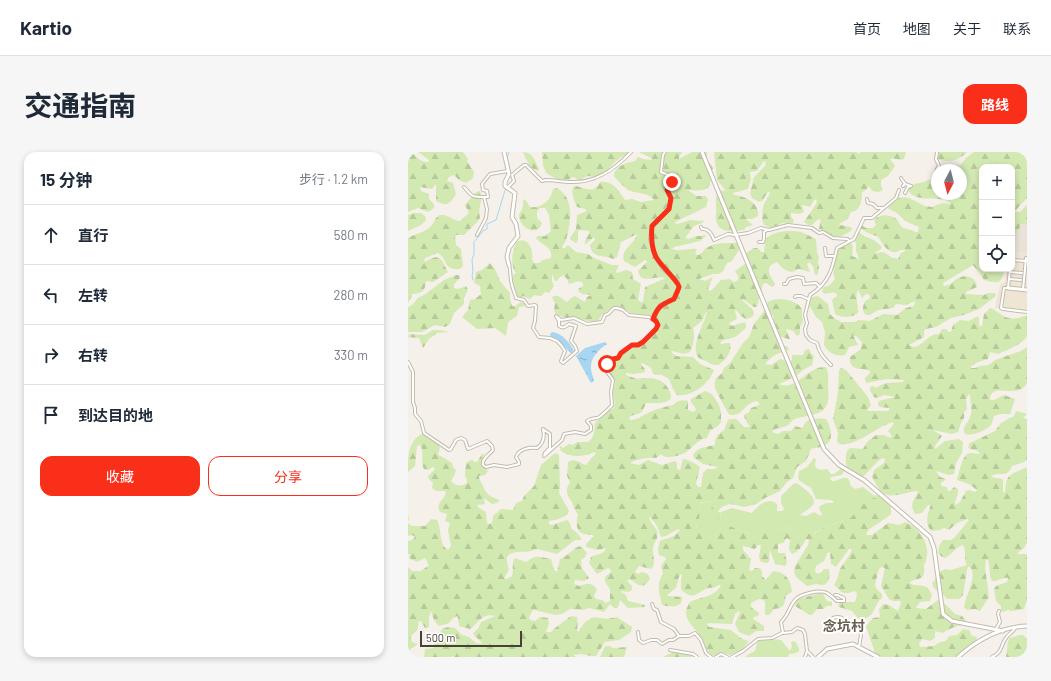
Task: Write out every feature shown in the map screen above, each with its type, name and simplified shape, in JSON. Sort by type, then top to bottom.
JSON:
[{"type":"street","points":[[504,152],[509,174],[505,182],[506,188]]},
{"type":"street","points":[[506,188],[514,181],[512,175],[524,165],[529,167],[542,181],[581,181],[596,178],[604,174],[622,161],[631,152]]},
{"type":"street","points":[[653,319],[660,305],[674,299],[679,287],[678,282],[664,268],[656,257],[650,239],[652,226],[669,209],[671,198],[667,190],[673,177],[662,172],[663,155],[665,152]]},
{"type":"street","points":[[702,152],[824,449],[839,465],[864,480],[930,537],[934,548],[943,614],[952,621],[1003,630]]},
{"type":"street","points":[[937,152],[936,160],[937,164]]},
{"type":"street","points":[[464,187],[470,195],[474,197],[488,197],[487,191],[483,190],[482,184],[486,177],[490,174],[508,171]]},
{"type":"street","points":[[901,178],[904,185],[911,186],[908,187],[905,193]]},
{"type":"street","points":[[408,362],[413,372],[413,402],[415,414],[421,421],[425,433],[449,450],[456,440],[461,438],[464,439],[469,449],[474,445],[487,441],[492,446],[493,450],[485,459],[483,465],[488,468],[492,465],[504,467],[514,466],[519,464],[516,457],[518,453],[529,448],[537,448],[542,444],[545,435],[543,429],[550,434],[550,448],[544,456],[560,441],[565,433],[575,432],[585,434],[591,430],[591,426],[587,421],[592,418],[599,417],[610,408],[613,403],[611,392],[613,380],[607,372],[607,364],[613,359],[618,358],[621,353],[632,345],[641,344],[657,327],[657,322],[653,319],[646,316],[629,315],[623,310],[616,308],[605,315],[602,322],[597,323],[587,324],[574,318],[561,320],[555,316],[559,321],[559,326],[561,328],[564,328],[569,324],[574,324],[576,326],[571,341],[577,351],[562,363],[561,361],[565,350],[555,340],[539,336],[533,328],[536,306],[528,306],[524,300],[516,298],[515,291],[511,284],[512,279],[507,257],[509,248],[518,236],[516,224],[512,217],[515,193],[506,188]]},
{"type":"street","points":[[831,365],[822,357],[817,343],[810,340],[806,335],[805,329],[807,323],[805,315],[808,299],[810,295],[828,279],[837,248],[854,238],[864,218],[872,218],[896,198],[899,190]]},
{"type":"street","points":[[477,235],[486,218],[487,209],[484,197]]},
{"type":"street","points":[[867,199],[868,203],[873,204],[877,208],[883,208]]},
{"type":"street","points":[[701,227],[702,229],[711,233],[714,240],[728,234],[748,233],[761,228],[767,230],[778,229],[782,226],[788,225],[798,225],[812,228],[819,233],[823,232],[833,238],[848,239],[850,241]]},
{"type":"street","points":[[759,242],[763,242],[764,232],[767,230]]},
{"type":"street","points":[[825,248],[826,256],[835,256]]},
{"type":"street","points":[[1015,260],[1026,260],[1025,290],[1004,288],[1002,308],[1027,312]]},
{"type":"street","points":[[1008,288],[1010,272]]},
{"type":"street","points":[[1014,272],[1022,274]]},
{"type":"street","points":[[784,284],[786,284],[789,279],[798,277],[803,278],[804,284],[816,283],[820,287]]},
{"type":"street","points":[[1009,278],[1021,280]]},
{"type":"street","points":[[795,297],[801,296],[808,299]]},
{"type":"street","points":[[782,633],[781,622],[796,599],[809,593],[822,592],[827,593],[837,602],[844,601],[844,598],[837,595],[835,596]]},
{"type":"street","points":[[652,604],[654,609],[657,610],[661,622],[674,629],[680,636]]},
{"type":"street","points":[[996,629],[1000,622],[998,614],[999,611]]},
{"type":"street","points":[[833,618],[842,618],[852,627],[859,628],[862,635],[859,648]]},
{"type":"street","points":[[958,657],[979,640],[1016,626],[1027,626]]},
{"type":"street","points":[[992,657],[999,653],[1006,638],[1012,633],[1016,626]]},
{"type":"street","points":[[732,657],[743,651],[758,639],[772,638],[782,633],[792,632],[797,628],[802,630],[805,634],[805,657]]},
{"type":"street","points":[[638,632],[639,640],[643,643],[651,640],[657,640],[662,644],[680,636],[689,636],[695,633],[697,634],[706,653],[711,657]]},
{"type":"street","points":[[818,657],[822,652],[829,648],[853,644],[878,657]]},
{"type":"street","points":[[670,650],[693,654],[697,657]]},
{"type":"street","points":[[806,651],[813,657]]},
{"type":"street","points":[[716,657],[722,654],[727,657]]},
{"type":"shaded area","points":[[1023,224],[1027,224],[1027,254],[1015,254],[1015,233]]},
{"type":"shaded area","points":[[1015,254],[1027,254],[1027,313],[995,308],[1000,285],[1005,281],[1006,272],[1015,272]]},
{"type":"green space","points":[[408,152],[412,152],[424,162],[429,162],[429,160],[418,152],[463,152],[474,172],[473,178],[466,183],[459,180],[454,175],[449,177],[447,181],[453,183],[456,194],[448,204],[443,204],[436,201],[436,184],[432,189],[420,187],[421,191],[429,194],[429,199],[434,204],[434,208],[428,212],[418,208],[408,212]]},
{"type":"green space","points":[[523,152],[531,155],[539,169],[538,171],[530,167]]},
{"type":"green space","points":[[542,152],[631,152],[621,157],[603,174],[597,177],[588,176],[579,180],[573,177],[565,182],[562,182],[546,173],[543,165]]},
{"type":"green space","points":[[639,152],[682,152],[679,159],[692,152],[707,152],[707,160],[713,168],[710,184],[706,189],[689,190],[697,196],[706,196],[708,200],[706,207],[675,222],[676,224],[680,224],[690,220],[704,220],[702,223],[694,226],[685,238],[689,239],[696,236],[706,236],[700,241],[674,247],[672,249],[697,249],[695,254],[698,255],[711,245],[738,243],[740,246],[739,250],[732,261],[727,263],[723,271],[719,274],[712,274],[699,279],[705,281],[713,277],[708,288],[709,291],[712,290],[721,280],[729,279],[734,282],[737,281],[739,278],[735,271],[745,264],[752,265],[745,254],[754,248],[758,248],[761,252],[764,252],[765,242],[768,237],[772,234],[782,232],[801,232],[816,239],[817,253],[819,257],[818,274],[815,275],[813,266],[809,262],[807,264],[810,272],[799,269],[792,272],[788,271],[782,268],[777,262],[771,265],[769,268],[769,273],[775,285],[772,287],[766,283],[763,284],[757,307],[754,307],[743,299],[743,301],[753,310],[754,314],[752,317],[746,319],[736,310],[735,311],[737,319],[729,324],[732,326],[745,322],[746,328],[736,336],[721,341],[720,343],[722,344],[730,343],[730,350],[724,361],[718,365],[714,365],[698,357],[696,352],[697,340],[706,317],[706,312],[702,321],[693,328],[694,340],[690,352],[684,354],[671,352],[676,356],[693,357],[700,364],[714,370],[704,385],[694,392],[677,395],[669,379],[662,375],[653,374],[651,368],[643,363],[641,364],[645,369],[645,372],[635,374],[626,373],[626,375],[637,379],[649,378],[661,381],[668,387],[671,393],[670,399],[666,402],[646,403],[643,410],[631,416],[629,418],[630,420],[637,419],[657,409],[673,405],[681,400],[688,401],[688,410],[694,412],[696,409],[691,402],[691,399],[705,391],[712,394],[719,405],[721,412],[721,422],[718,426],[710,431],[707,438],[697,442],[685,453],[669,457],[661,454],[656,458],[636,460],[630,463],[639,465],[648,460],[662,465],[675,461],[677,463],[677,469],[680,470],[683,459],[685,459],[700,467],[696,484],[698,487],[701,487],[703,473],[707,469],[714,469],[718,467],[703,464],[694,458],[693,455],[695,452],[705,447],[715,445],[716,437],[725,429],[729,419],[736,419],[744,427],[750,427],[744,415],[749,412],[751,408],[760,404],[757,401],[752,402],[739,414],[730,415],[715,388],[716,378],[722,373],[724,368],[730,363],[743,343],[749,337],[754,324],[764,311],[766,311],[773,321],[774,317],[766,307],[768,302],[781,299],[795,303],[802,309],[803,321],[800,327],[800,334],[797,336],[793,331],[786,329],[790,339],[779,336],[775,340],[782,341],[783,346],[787,346],[789,350],[776,355],[765,364],[771,365],[780,359],[790,362],[792,360],[792,355],[803,355],[805,350],[809,349],[814,356],[812,365],[795,377],[779,384],[785,385],[797,382],[813,370],[820,367],[826,367],[828,371],[827,403],[825,408],[817,414],[794,420],[772,432],[778,434],[783,431],[791,431],[795,426],[802,428],[806,422],[810,420],[819,418],[826,419],[831,434],[830,441],[824,446],[811,449],[806,461],[797,467],[793,478],[787,482],[780,491],[756,504],[745,507],[730,504],[722,507],[718,511],[721,512],[718,520],[714,522],[711,519],[712,502],[704,501],[700,505],[699,519],[696,528],[702,528],[713,536],[722,527],[726,526],[746,533],[759,530],[769,534],[784,527],[789,528],[797,534],[814,534],[823,528],[850,518],[863,504],[875,498],[878,500],[876,505],[881,509],[884,515],[889,516],[868,530],[866,535],[872,535],[888,523],[899,525],[905,522],[919,532],[925,542],[927,554],[924,566],[924,575],[909,583],[925,586],[932,595],[930,601],[920,602],[916,608],[926,609],[938,600],[941,600],[955,614],[962,616],[966,621],[965,624],[954,627],[942,633],[935,631],[935,638],[930,641],[922,639],[919,644],[920,647],[934,646],[940,642],[946,641],[949,636],[957,635],[963,629],[969,630],[972,636],[977,637],[976,641],[956,657],[882,657],[875,653],[866,626],[873,618],[880,617],[879,609],[883,604],[889,605],[898,611],[901,603],[900,601],[893,601],[889,599],[881,586],[885,568],[881,567],[879,569],[875,584],[877,589],[882,594],[882,598],[878,602],[872,614],[861,622],[852,611],[839,607],[838,605],[841,602],[854,602],[856,600],[857,593],[854,591],[845,593],[834,585],[840,569],[852,549],[849,549],[836,567],[831,564],[830,553],[828,552],[824,561],[816,566],[815,570],[816,573],[819,573],[824,569],[829,569],[827,582],[824,585],[817,584],[807,586],[796,577],[794,572],[795,566],[808,545],[809,540],[806,539],[799,550],[792,554],[789,549],[790,540],[787,538],[783,543],[778,544],[778,553],[785,553],[787,563],[785,566],[775,564],[770,550],[769,562],[761,562],[759,557],[761,545],[758,545],[755,549],[743,546],[743,550],[751,559],[749,570],[752,571],[755,568],[760,568],[762,576],[766,580],[773,571],[781,573],[787,577],[792,592],[786,595],[784,605],[780,608],[774,609],[769,615],[766,615],[764,600],[759,599],[751,603],[751,607],[759,613],[758,616],[754,617],[753,619],[764,626],[764,631],[756,631],[749,636],[739,632],[735,624],[740,612],[739,611],[735,614],[732,624],[708,623],[707,624],[709,627],[731,630],[742,639],[749,641],[742,650],[730,655],[721,652],[713,656],[710,654],[702,638],[689,622],[686,613],[690,602],[712,594],[719,589],[721,585],[708,588],[695,595],[689,595],[681,589],[681,574],[676,588],[667,595],[682,597],[682,601],[675,606],[662,605],[659,592],[659,582],[663,573],[661,566],[666,559],[665,557],[659,555],[658,549],[660,541],[674,536],[680,530],[678,529],[666,536],[661,537],[657,526],[649,517],[657,533],[657,538],[653,547],[654,564],[651,569],[639,566],[635,572],[638,574],[642,572],[648,574],[650,579],[642,586],[629,579],[627,581],[632,586],[632,590],[628,592],[621,592],[626,595],[628,601],[645,605],[644,607],[628,608],[620,600],[617,608],[614,608],[610,604],[604,612],[589,608],[583,610],[570,609],[562,614],[556,615],[534,610],[529,618],[530,620],[535,621],[540,617],[548,618],[549,624],[546,632],[551,632],[571,616],[577,617],[578,632],[585,622],[594,617],[607,619],[617,617],[632,627],[631,632],[619,640],[605,642],[596,656],[581,654],[573,655],[577,657],[424,657],[425,649],[433,648],[436,637],[442,629],[448,627],[455,628],[462,635],[469,637],[476,643],[482,644],[473,633],[478,629],[481,622],[495,616],[491,615],[483,617],[470,629],[459,626],[457,616],[449,623],[439,626],[434,620],[431,611],[429,617],[429,627],[425,628],[421,621],[419,621],[417,630],[411,636],[412,642],[418,644],[408,651],[408,567],[412,571],[421,571],[429,565],[425,558],[417,562],[409,558],[410,554],[408,554],[408,541],[415,537],[412,535],[408,536],[408,523],[412,526],[425,526],[431,519],[437,520],[443,544],[448,550],[451,546],[448,531],[450,523],[445,521],[447,514],[440,512],[439,509],[439,504],[446,493],[445,491],[436,491],[432,488],[433,483],[428,476],[435,469],[433,467],[428,470],[424,469],[420,445],[417,446],[415,466],[408,472],[411,445],[417,437],[422,434],[438,443],[440,447],[438,455],[452,463],[456,470],[451,481],[457,485],[467,483],[465,475],[466,463],[471,460],[477,462],[482,454],[484,454],[481,464],[488,471],[485,475],[479,476],[480,480],[487,494],[500,500],[497,503],[492,504],[484,498],[485,504],[477,505],[486,512],[487,523],[489,524],[492,523],[493,516],[501,509],[513,510],[516,503],[522,501],[524,496],[534,486],[541,465],[555,453],[559,455],[559,493],[569,511],[563,517],[549,521],[549,524],[552,525],[567,520],[570,523],[571,528],[582,539],[575,540],[557,554],[537,549],[528,552],[512,553],[507,557],[508,570],[504,578],[507,579],[512,576],[513,562],[515,558],[526,562],[536,557],[551,559],[554,570],[557,572],[560,559],[581,546],[587,553],[581,560],[582,568],[589,578],[584,581],[575,580],[574,584],[579,586],[588,584],[592,585],[597,589],[594,596],[596,599],[602,600],[606,603],[610,601],[610,589],[605,582],[605,577],[611,572],[611,570],[608,568],[597,574],[589,563],[591,557],[602,553],[606,548],[598,550],[586,547],[586,544],[594,536],[581,533],[579,531],[577,523],[578,514],[567,494],[567,489],[570,482],[567,476],[568,462],[576,460],[586,465],[596,453],[594,452],[582,456],[573,456],[561,451],[559,445],[563,448],[569,444],[573,445],[577,442],[588,442],[592,438],[595,423],[606,412],[613,409],[615,404],[613,392],[615,383],[608,371],[608,365],[634,347],[645,343],[657,330],[658,322],[650,315],[631,313],[618,306],[602,315],[598,321],[589,321],[573,317],[562,317],[555,313],[555,303],[552,297],[558,296],[567,302],[575,296],[585,302],[587,297],[591,295],[582,294],[578,291],[578,289],[583,286],[583,283],[579,281],[569,284],[563,275],[555,281],[552,274],[554,286],[549,293],[545,292],[541,296],[534,295],[530,299],[523,296],[519,298],[517,296],[513,278],[513,275],[516,273],[512,259],[516,243],[523,240],[529,244],[534,263],[539,263],[543,260],[551,258],[551,254],[549,249],[536,238],[538,236],[545,236],[551,231],[549,215],[545,208],[540,208],[537,211],[537,218],[542,223],[537,230],[530,230],[526,228],[520,221],[519,214],[523,208],[524,199],[530,207],[538,207],[548,200],[553,189],[557,188],[563,192],[569,204],[570,219],[568,233],[562,248],[565,248],[568,245],[576,252],[588,254],[612,265],[619,265],[616,272],[617,273],[626,270],[632,272],[633,279],[641,284],[638,299],[640,302],[643,302],[645,287],[666,278],[642,278],[638,271],[647,261],[645,260],[635,267],[624,261],[624,253],[634,241],[637,234],[621,242],[617,257],[613,259],[593,253],[590,245],[595,240],[594,237],[585,244],[589,231],[578,231],[578,240],[576,243],[571,240],[570,238],[576,229],[577,215],[587,211],[577,207],[572,191],[574,186],[594,189],[600,182],[605,182],[612,184],[625,200],[632,199],[641,202],[654,200],[646,194],[628,190],[614,176],[616,170],[623,165],[635,161],[638,157],[652,160]]},
{"type":"green space","points":[[714,152],[857,152],[858,154],[861,152],[906,152],[904,159],[890,159],[895,166],[888,176],[881,180],[881,186],[883,189],[881,191],[872,191],[869,186],[862,192],[861,202],[857,210],[851,212],[848,219],[839,224],[851,227],[852,230],[838,237],[819,229],[821,219],[817,220],[812,225],[808,225],[804,222],[816,204],[817,199],[814,200],[810,207],[802,205],[804,212],[799,214],[791,213],[791,217],[794,220],[793,223],[783,223],[771,228],[764,225],[762,218],[763,209],[770,192],[768,192],[762,201],[759,202],[752,198],[750,193],[754,177],[765,166],[766,161],[763,162],[757,171],[750,172],[751,179],[748,189],[733,193],[734,195],[751,201],[757,207],[758,216],[752,219],[746,219],[753,225],[746,227],[744,230],[736,231],[727,231],[720,228],[716,218],[716,196],[719,190],[726,191],[717,180]]},
{"type":"green space","points":[[936,152],[967,152],[957,159],[945,161],[936,159]]},
{"type":"green space","points":[[974,152],[1027,152],[1027,198],[1015,211],[1015,164],[979,164],[979,272],[1003,272],[1002,278],[999,282],[984,280],[973,265],[943,283],[944,286],[949,285],[957,278],[968,276],[974,280],[977,287],[966,292],[966,294],[984,295],[988,293],[995,293],[996,296],[979,309],[951,318],[936,327],[926,329],[924,331],[924,337],[909,345],[913,347],[920,345],[931,336],[939,334],[942,329],[946,329],[951,332],[953,325],[960,320],[969,321],[979,317],[979,326],[982,326],[984,314],[990,308],[994,309],[1002,316],[1009,318],[1020,318],[1027,315],[1027,335],[1023,341],[998,354],[990,352],[988,359],[971,366],[971,368],[975,368],[989,365],[995,360],[1021,351],[1027,347],[1027,383],[1023,388],[1017,390],[995,391],[991,394],[990,400],[994,400],[1004,395],[1015,399],[1010,414],[994,416],[991,425],[988,428],[976,433],[968,435],[965,434],[964,427],[971,414],[969,394],[966,399],[967,409],[964,412],[964,418],[958,432],[952,434],[933,430],[942,436],[935,446],[935,449],[945,441],[959,439],[963,442],[962,453],[956,463],[954,474],[949,475],[936,471],[940,477],[946,479],[941,483],[941,486],[947,487],[948,491],[954,487],[958,489],[955,502],[956,505],[960,502],[966,491],[969,490],[975,492],[977,490],[969,484],[957,480],[961,464],[967,454],[980,454],[978,451],[968,447],[970,443],[995,431],[1001,423],[1014,416],[1016,411],[1027,414],[1023,418],[1027,419],[1027,460],[1012,466],[1006,474],[991,476],[1003,480],[1003,492],[1005,493],[1008,477],[1013,473],[1027,467],[1027,543],[1023,549],[1017,553],[1027,554],[1027,600],[1024,609],[1012,611],[1008,610],[1003,612],[1001,611],[1001,606],[996,601],[994,589],[996,586],[1007,582],[1008,578],[992,581],[989,563],[986,559],[985,568],[989,597],[980,611],[975,609],[967,610],[964,607],[973,576],[970,567],[968,567],[967,570],[963,595],[959,599],[947,599],[933,586],[932,583],[939,572],[945,569],[951,570],[967,565],[963,545],[958,547],[945,558],[938,553],[939,546],[943,540],[951,540],[954,538],[969,520],[968,519],[957,523],[949,530],[944,528],[931,531],[927,521],[931,504],[928,505],[922,513],[915,514],[912,507],[918,491],[889,495],[882,492],[878,487],[872,476],[874,470],[884,463],[885,459],[883,458],[878,461],[864,476],[854,475],[848,470],[846,466],[846,456],[847,451],[850,448],[863,449],[867,442],[876,435],[883,435],[891,438],[892,436],[888,431],[894,424],[893,422],[887,424],[851,443],[838,443],[838,433],[833,419],[838,393],[839,370],[841,368],[846,370],[868,397],[871,405],[867,410],[869,411],[888,411],[890,409],[889,408],[880,407],[878,402],[896,397],[884,395],[877,398],[874,397],[870,391],[870,387],[873,386],[876,388],[886,383],[903,382],[904,380],[887,379],[866,383],[865,378],[870,371],[856,368],[851,365],[850,362],[850,357],[861,349],[862,342],[853,335],[858,345],[849,347],[845,355],[835,355],[830,352],[824,345],[825,332],[822,322],[816,317],[809,305],[812,297],[818,296],[828,304],[830,314],[841,322],[854,322],[859,320],[870,321],[883,314],[897,315],[906,308],[914,306],[915,301],[906,305],[896,304],[893,308],[878,310],[870,315],[866,315],[863,312],[863,307],[865,301],[869,299],[870,296],[866,294],[862,298],[858,290],[856,295],[858,313],[850,317],[844,317],[835,314],[832,300],[837,296],[836,293],[823,293],[822,291],[824,287],[830,285],[835,279],[835,252],[839,245],[851,243],[853,246],[852,256],[859,259],[854,239],[858,231],[864,236],[874,240],[882,247],[875,254],[883,252],[894,259],[898,259],[901,253],[905,251],[890,251],[877,236],[867,233],[860,227],[861,225],[866,228],[873,228],[876,225],[874,220],[876,218],[887,215],[896,219],[903,228],[918,232],[919,227],[905,221],[897,213],[889,209],[888,204],[891,201],[902,197],[909,198],[925,206],[932,207],[942,203],[951,204],[944,200],[967,200],[967,164],[962,164],[966,158]]},
{"type":"green space","points":[[931,179],[931,198],[915,197],[907,188],[913,185]]},
{"type":"green space","points":[[479,191],[481,198],[479,220],[464,235],[456,235],[455,237],[456,245],[461,249],[463,266],[460,269],[449,267],[438,253],[425,258],[424,262],[437,257],[439,258],[448,272],[433,282],[426,281],[423,291],[412,294],[408,303],[408,238],[429,228],[436,217],[440,215],[460,221],[469,213],[465,205],[475,193]]},
{"type":"green space","points":[[1027,205],[1027,224],[1022,224],[1016,234],[1015,212],[1020,212]]},
{"type":"green space","points":[[421,213],[425,216],[426,220],[421,225],[408,231],[408,215]]},
{"type":"green space","points":[[490,263],[495,269],[500,281],[510,293],[512,306],[515,306],[521,302],[526,306],[519,307],[517,316],[508,322],[506,336],[495,328],[477,329],[462,317],[468,310],[470,300],[475,299],[481,294],[480,286],[474,283],[476,272],[482,270]]},
{"type":"green space","points":[[459,275],[460,278],[454,284],[454,288],[458,289],[466,286],[468,290],[464,298],[464,304],[454,313],[450,324],[445,327],[435,325],[422,332],[408,332],[408,307],[418,298],[444,280]]},
{"type":"green space","points":[[433,330],[449,332],[437,333],[429,339],[423,348],[419,338],[408,337],[409,334],[425,335]]},
{"type":"green space","points":[[814,458],[816,459],[816,468],[821,470],[827,469],[831,474],[834,474],[842,468],[845,469],[842,475],[831,477],[830,479],[834,481],[847,478],[851,486],[855,489],[863,487],[873,495],[881,496],[891,507],[891,514],[889,516],[884,515],[881,509],[876,505],[877,501],[863,505],[850,518],[823,528],[813,534],[797,534],[789,528],[784,527],[769,534],[756,531],[746,533],[732,527],[722,527],[713,536],[701,528],[696,529],[700,505],[704,501],[712,502],[720,518],[721,512],[732,508],[752,513],[757,507],[767,501],[777,504],[777,511],[782,511],[784,509],[781,503],[781,496],[793,484],[797,483],[809,492],[814,502],[812,506],[800,515],[806,516],[814,512],[821,516],[822,514],[819,509],[820,506],[826,503],[833,503],[833,501],[816,499],[811,488],[798,478],[799,471],[807,467]]},
{"type":"green space","points":[[820,593],[823,594],[827,601],[832,602],[832,606],[817,609],[812,615],[795,606],[796,600]]},
{"type":"green space","points":[[1023,635],[1027,639],[1027,657],[1006,657],[1008,641],[1010,638]]},
{"type":"green space","points":[[766,638],[781,640],[790,651],[792,647],[791,642],[795,641],[799,651],[789,654],[788,657],[745,657],[755,651],[758,640]]},
{"type":"green space","points":[[605,646],[610,646],[613,648],[627,647],[624,657],[600,657]]},
{"type":"green space","points":[[673,652],[690,655],[694,657],[663,657]]},
{"type":"water","points":[[552,332],[559,334],[565,339],[574,351],[571,353],[557,340],[551,338],[550,334]]},
{"type":"water","points":[[605,342],[607,344],[598,351],[592,361],[591,370],[594,381],[591,383],[576,356],[585,348]]},
{"type":"waterway","points":[[507,158],[509,152]]},
{"type":"waterway","points":[[473,280],[472,260],[474,254],[474,242],[483,231],[487,229],[487,224],[496,220],[506,187]]},
{"type":"district","name":"念坑村","points":[[844,625]]},
{"type":"route","points":[[607,364],[613,359],[618,358],[622,352],[632,345],[641,344],[651,335],[658,325],[653,319],[656,310],[660,305],[674,299],[679,287],[678,282],[664,268],[656,257],[650,239],[652,226],[669,209],[671,198],[667,190],[672,182]]}]
